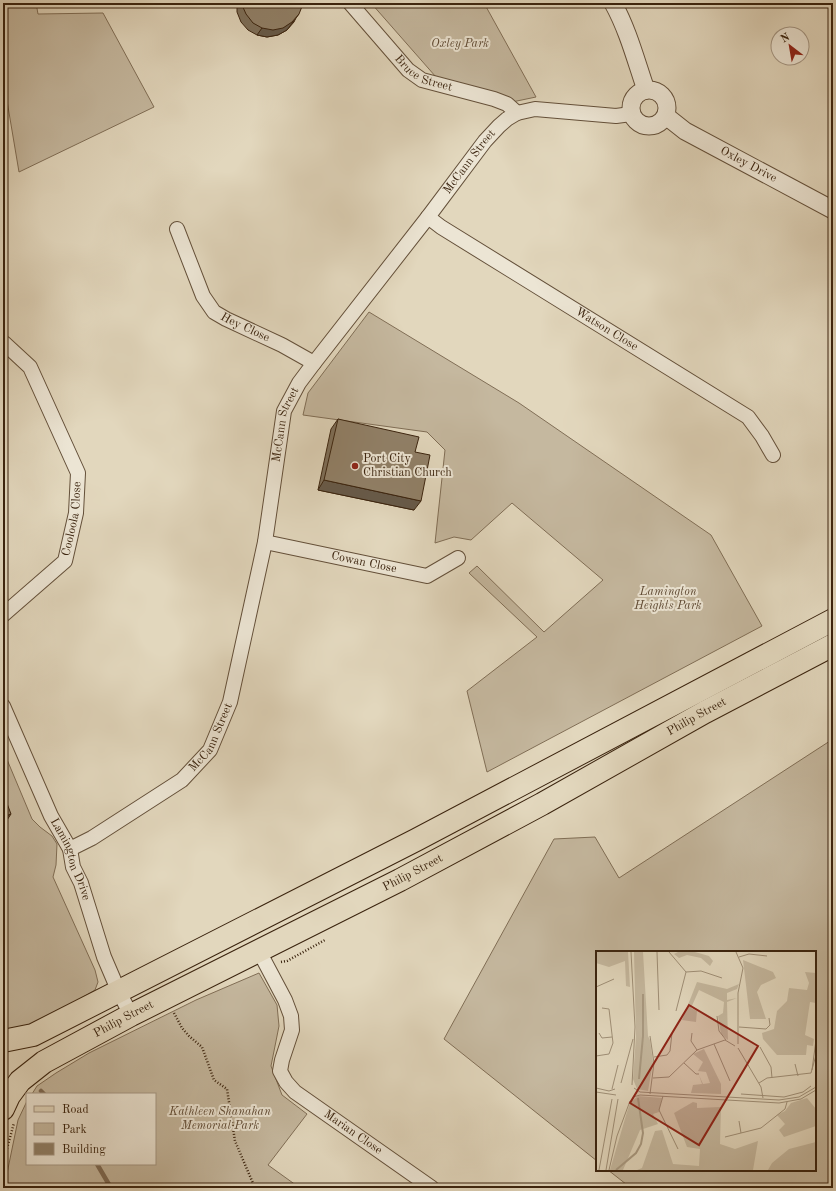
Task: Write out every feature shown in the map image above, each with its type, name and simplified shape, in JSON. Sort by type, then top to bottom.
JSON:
[{"type":"main road","name":"Philip Street","points":[[3,1041],[33,1036],[423,836],[833,620]]},
{"type":"main road","name":"Philip Street","points":[[9,1115],[9,1096],[20,1081],[33,1069],[44,1062],[131,1015],[400,880],[522,815],[705,712],[833,645]]},
{"type":"street","name":"Bruce Street","points":[[350,3],[408,70],[422,80],[494,99],[507,104],[517,113]]},
{"type":"street","points":[[613,3],[627,33],[646,90]]},
{"type":"street","points":[[646,90],[652,90],[658,93],[663,97],[666,103],[666,116],[657,125],[651,127],[639,124],[631,114],[633,99],[639,93],[646,90]]},
{"type":"street","name":"McCann Street","points":[[70,849],[92,838],[182,780],[210,750],[230,702],[265,542],[284,411],[299,383],[314,363],[428,217],[485,141],[499,126],[517,113],[536,109],[616,116],[631,114]]},
{"type":"street","name":"Oxley Drive","points":[[666,116],[685,131],[833,210]]},
{"type":"street","name":"Watson Close","points":[[428,217],[440,227],[748,417],[762,436],[773,455]]},
{"type":"street","name":"Hey Close","points":[[176,229],[203,296],[214,312],[282,345],[314,363]]},
{"type":"street","name":"Cooloola Close","points":[[3,615],[65,561],[76,513],[78,473],[30,367],[4,343]]},
{"type":"street","name":"Cowan Close","points":[[265,542],[427,576],[458,558]]},
{"type":"street","name":"Lamington Drive","points":[[3,706],[51,816],[70,849],[73,867],[81,883],[104,956],[119,992],[131,1015]]},
{"type":"street","name":"Marian Close","points":[[259,951],[285,1000],[291,1016],[292,1030],[280,1071],[286,1082],[295,1092],[432,1188]]},
{"type":"path","points":[[172,1008],[182,1028],[202,1047],[214,1080],[227,1089],[235,1141],[255,1188]]},
{"type":"path","points":[[3,1163],[9,1115]]},
{"type":"green space","points":[[3,3],[36,3],[38,14],[103,13],[154,107],[19,172],[3,77]]},
{"type":"green space","name":"Oxley Park","points":[[371,3],[484,3],[536,97],[512,102],[443,85]]},
{"type":"green space","name":"Lamington Heights Park","points":[[369,312],[519,403],[711,535],[762,626],[487,772],[467,691],[537,637],[469,573],[477,566],[544,632],[603,580],[512,503],[471,540],[454,537],[435,543],[445,450],[427,432],[303,415],[308,393]]},
{"type":"green space","points":[[833,739],[833,1188],[631,1188],[609,1171],[816,1171],[816,951],[596,951],[596,1160],[444,1039],[554,839],[595,837],[619,878]]},
{"type":"green space","points":[[3,750],[32,819],[52,836],[57,844],[56,865],[53,877],[95,970],[98,982],[95,990],[56,1013],[34,1024],[3,1032]]},
{"type":"green space","name":"Kathleen Shanahan Memorial Park","points":[[259,973],[277,1005],[279,1026],[271,1066],[282,1095],[307,1114],[268,1165],[300,1188],[4,1188],[18,1120],[26,1103],[26,1165],[156,1165],[156,1093],[33,1093],[37,1086],[89,1053],[196,1000]]},
{"type":"building","points":[[242,3],[303,4],[299,14],[292,22],[283,28],[273,30],[262,28],[253,23],[246,14]]},
{"type":"building","points":[[338,419],[419,437],[415,452],[430,455],[421,501],[324,480]]},
{"type":"building","points":[[3,793],[11,814],[3,817]]},
{"type":"waterway","points":[[98,1165],[111,1188]]},
{"type":"place","name":"Port City Christian Church","points":[[355,466]]}]
